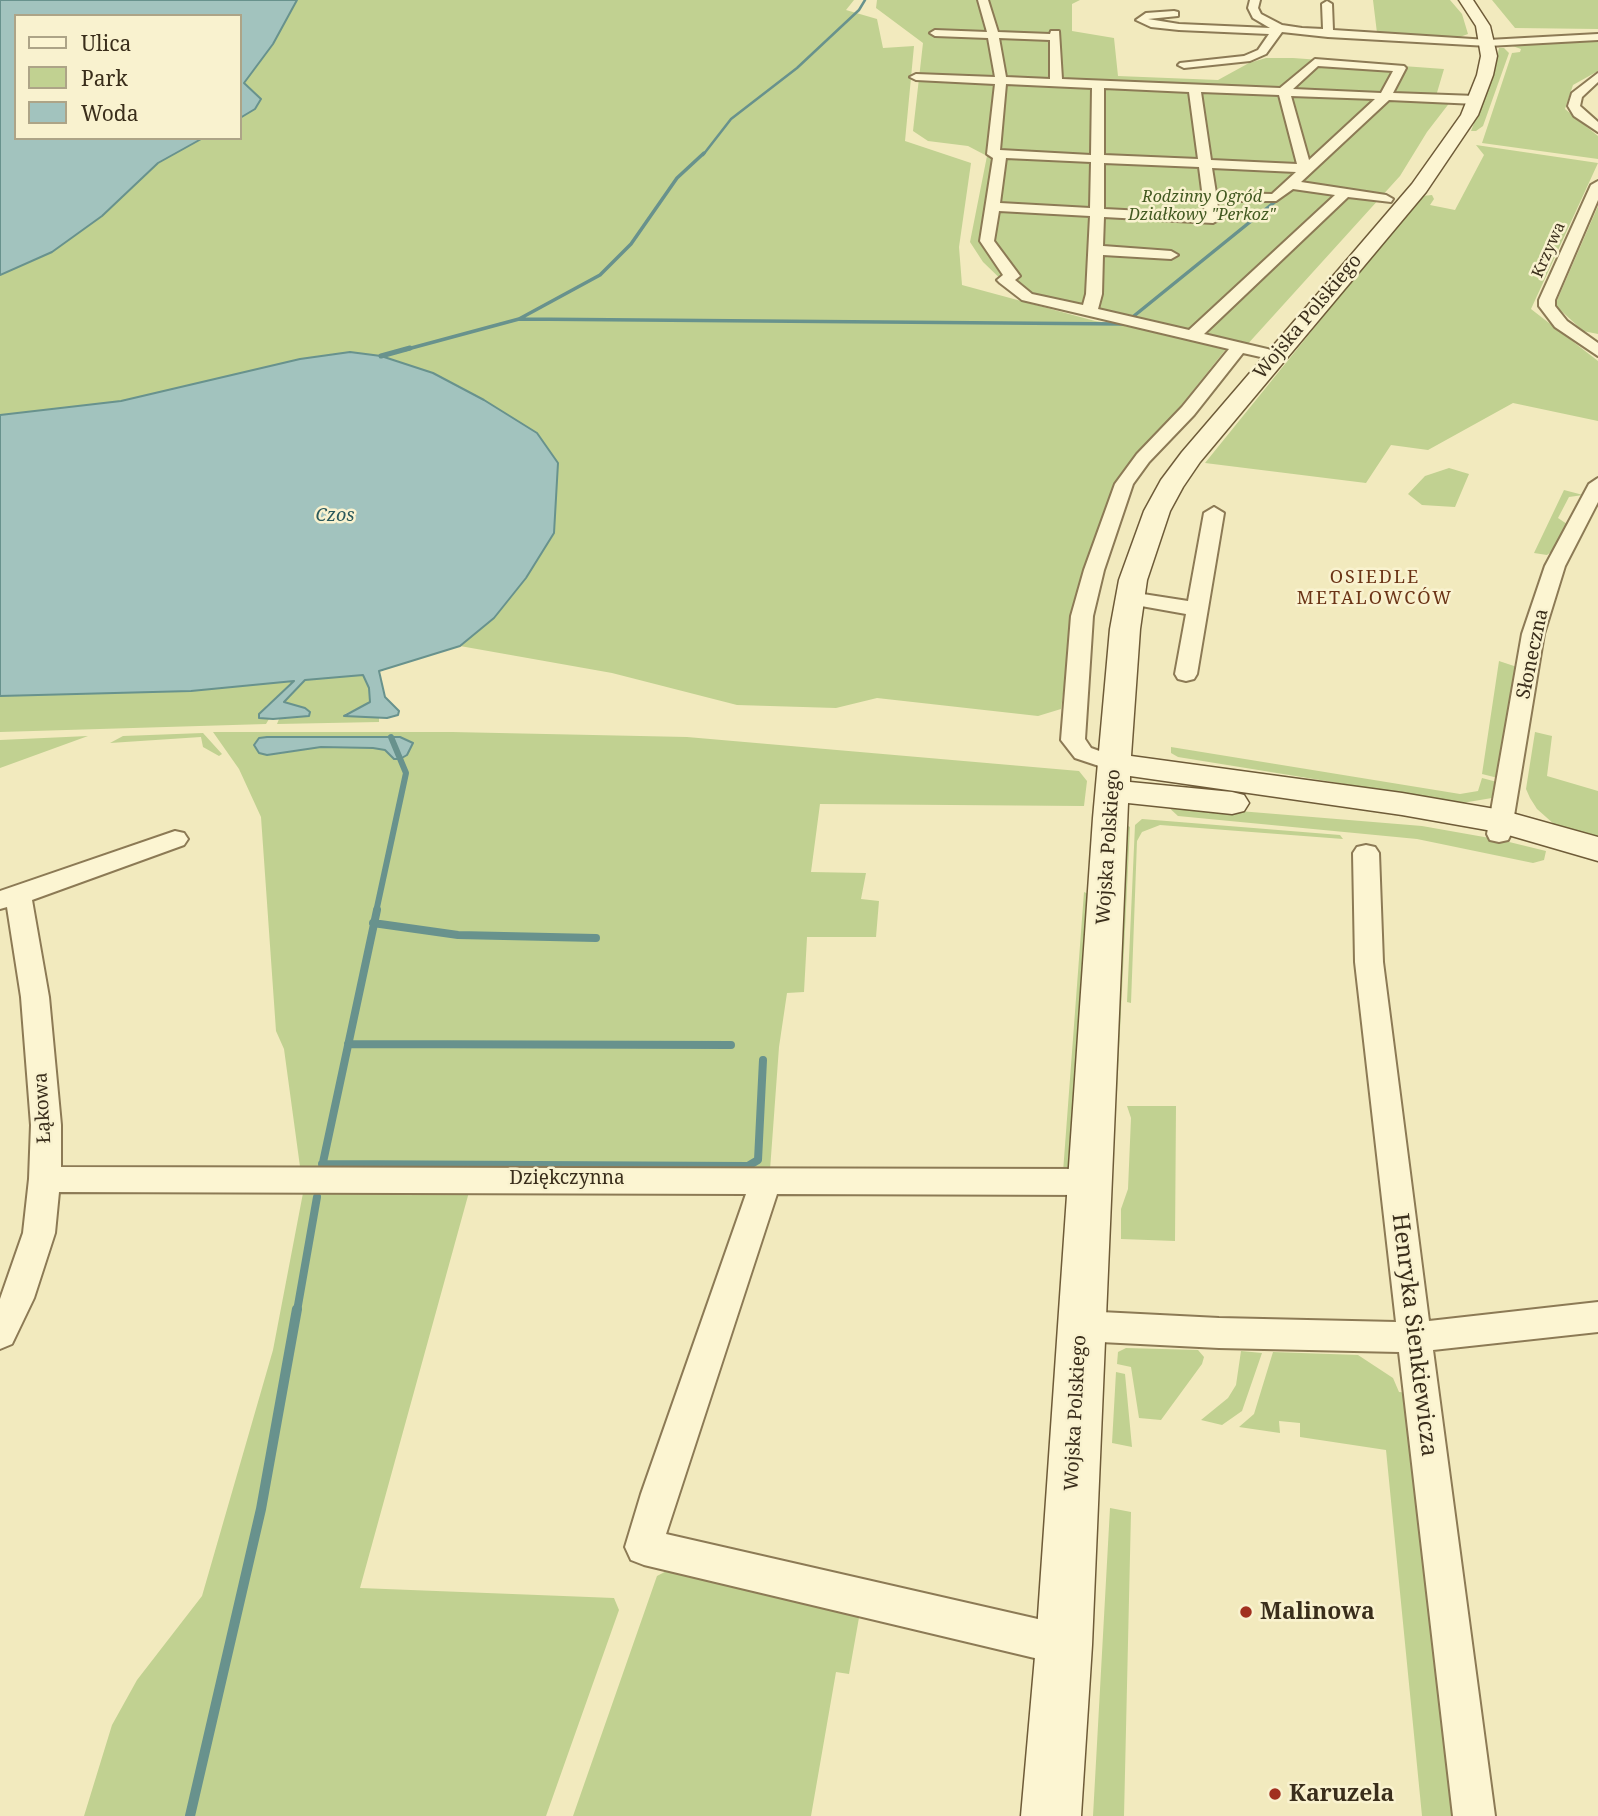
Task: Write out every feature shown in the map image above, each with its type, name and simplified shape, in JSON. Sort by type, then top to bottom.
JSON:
[{"type":"street","points":[[983,0],[994,35],[1001,82],[993,154],[1306,168]]},
{"type":"street","points":[[1255,0],[1252,8],[1257,16],[1278,29]]},
{"type":"street","points":[[1465,0],[1478,16],[1487,39]]},
{"type":"street","points":[[1327,4],[1328,34]]},
{"type":"street","points":[[1174,14],[1146,16],[1141,20],[1151,24],[1179,27],[1278,29],[1328,34],[1487,39],[1598,37]]},
{"type":"street","points":[[1184,65],[1246,59],[1262,52],[1278,29]]},
{"type":"street","points":[[935,33],[1055,35],[1056,84]]},
{"type":"street","name":"Wojska Polskiego","points":[[1051,1816],[1064,1645],[1113,777],[1129,598],[1148,531],[1170,486],[1274,355],[1419,188],[1460,129],[1476,100],[1485,75],[1487,39]]},
{"type":"street","points":[[1211,197],[1272,199],[1384,98],[1400,68],[1315,62],[1283,93]]},
{"type":"street","points":[[1598,76],[1576,96],[1574,106],[1578,113],[1598,128]]},
{"type":"street","points":[[916,77],[1476,100]]},
{"type":"street","points":[[1198,90],[1219,82]]},
{"type":"street","points":[[1089,312],[1094,294],[1098,86]]},
{"type":"street","points":[[993,207],[1213,219],[1198,90]]},
{"type":"street","points":[[1283,93],[1306,168]]},
{"type":"street","points":[[1000,154],[986,241],[1012,276],[1005,280],[1027,297],[1274,355]]},
{"type":"street","points":[[1290,184],[1386,199]]},
{"type":"street","name":"Krzywa","points":[[1598,185],[1547,300],[1548,306],[1561,324],[1598,351]]},
{"type":"street","points":[[1192,336],[1345,193]]},
{"type":"street","points":[[1095,250],[1171,255]]},
{"type":"street","points":[[1239,347],[1188,411],[1143,458],[1125,484],[1094,570],[1082,616],[1073,740],[1083,753],[1113,777],[1412,819],[1499,828],[1598,849]]},
{"type":"street","name":"Słoneczna","points":[[1499,828],[1533,634],[1555,566],[1598,484]]},
{"type":"street","points":[[1186,674],[1214,513]]},
{"type":"street","points":[[1129,598],[1196,609]]},
{"type":"street","points":[[1499,828],[1598,861]]},
{"type":"street","points":[[9,898],[176,839]]},
{"type":"street","name":"Henryka Sienkiewicza","points":[[1366,853],[1369,962],[1474,1816]]},
{"type":"street","name":"Łąkowa","points":[[0,1335],[17,1298],[39,1233],[45,1179],[46,1125],[35,997],[9,898]]},
{"type":"street","name":"Dziękczynna","points":[[45,1179],[1090,1182]]},
{"type":"street","points":[[766,1180],[659,1494],[644,1547],[1064,1645]]},
{"type":"street","points":[[1081,1326],[1219,1333],[1415,1337],[1598,1317]]},
{"type":"green space","points":[[297,0],[854,0],[846,10],[877,19],[883,48],[914,46],[905,141],[971,163],[959,247],[962,285],[1095,321],[1160,332],[1226,349],[1117,486],[1074,611],[1061,709],[1038,716],[877,698],[836,708],[737,705],[612,673],[460,646],[494,618],[526,578],[554,533],[558,463],[537,433],[484,400],[433,373],[381,356],[350,352],[300,359],[121,401],[0,415],[0,275],[52,252],[102,216],[158,163],[199,140],[242,140],[242,117],[255,109],[244,83],[273,44]]},
{"type":"green space","name":"Rodzinny Ogród Działkowy \"Perkoz\"","points":[[877,0],[1080,0],[1072,4],[1072,31],[1114,38],[1118,76],[1218,80],[1249,63],[1266,58],[1293,58],[1444,69],[1436,96],[1454,97],[1427,132],[1400,176],[1245,347],[1011,289],[983,262],[970,242],[987,156],[968,146],[928,141],[913,131],[923,43],[876,8]]},
{"type":"green space","points":[[1373,0],[1450,0],[1462,14],[1468,34],[1457,38],[1377,33]]},
{"type":"green space","points":[[1492,0],[1598,0],[1598,29],[1515,28]]},
{"type":"green space","points":[[1598,39],[1598,71],[1573,85],[1565,109],[1598,136],[1598,159],[1482,143],[1512,53],[1520,52],[1521,49],[1501,42]]},
{"type":"green space","points":[[1499,48],[1504,48],[1509,53],[1483,126],[1471,131],[1495,69]]},
{"type":"green space","points":[[1476,145],[1598,163],[1531,309],[1598,361],[1598,421],[1513,403],[1428,450],[1391,445],[1366,483],[1205,463],[1416,202],[1422,196],[1432,195],[1434,199],[1430,205],[1455,210],[1484,155]]},
{"type":"green space","points":[[1598,206],[1598,334],[1583,331],[1555,305]]},
{"type":"green space","points":[[1449,468],[1469,474],[1455,507],[1422,505],[1408,494],[1425,476]]},
{"type":"green space","points":[[1564,490],[1583,495],[1569,497],[1558,518],[1567,524],[1552,551],[1547,555],[1534,553]]},
{"type":"green space","points":[[1499,661],[1520,668],[1498,778],[1482,774]]},
{"type":"green space","points":[[363,675],[369,688],[370,702],[345,714],[379,718],[379,722],[277,724],[279,719],[309,716],[301,707],[284,702],[305,680]]},
{"type":"green space","points":[[295,681],[266,706],[263,719],[269,719],[266,724],[0,732],[0,696],[191,691]]},
{"type":"green space","points":[[213,732],[452,732],[687,737],[1079,771],[1087,781],[1084,806],[820,804],[811,872],[866,873],[861,899],[879,901],[876,937],[807,937],[804,992],[787,993],[779,1047],[770,1170],[301,1174],[284,1049],[276,1031],[261,817],[239,769]],"holes":[[[400,737],[413,744],[407,755],[400,759],[394,759],[385,750],[373,748],[321,747],[277,754],[259,738]]]},
{"type":"green space","points":[[1535,732],[1552,736],[1547,776],[1598,791],[1598,838],[1555,825],[1537,809],[1530,798],[1526,789]]},
{"type":"green space","points":[[203,733],[222,754],[219,756],[203,747],[201,737],[110,743],[123,736]]},
{"type":"green space","points":[[88,736],[0,768],[0,740]]},
{"type":"green space","points":[[1171,747],[1460,794],[1478,791],[1482,778],[1497,782],[1492,798],[1462,803],[1178,757],[1171,753]]},
{"type":"green space","points":[[1166,805],[1422,826],[1546,851],[1544,860],[1533,863],[1417,839],[1178,816]]},
{"type":"green space","points":[[1142,819],[1340,835],[1343,839],[1160,825],[1142,832],[1137,841],[1131,1003],[1127,1002],[1135,825]]},
{"type":"green space","points":[[1123,823],[1130,827],[1117,1092],[1110,1073]]},
{"type":"green space","points":[[1084,892],[1093,896],[1072,1168],[1063,1172]]},
{"type":"green space","points":[[1127,1106],[1176,1106],[1175,1241],[1121,1239],[1121,1209],[1128,1189],[1131,1118]]},
{"type":"green space","points":[[469,1192],[360,1588],[614,1598],[619,1610],[546,1816],[84,1816],[112,1725],[137,1680],[202,1596],[273,1350],[303,1193]]},
{"type":"green space","points":[[1126,1348],[1198,1350],[1204,1357],[1202,1364],[1161,1420],[1139,1418],[1131,1367],[1117,1364],[1118,1352]]},
{"type":"green space","points":[[1241,1351],[1262,1353],[1242,1411],[1222,1425],[1201,1420],[1228,1398],[1236,1385]]},
{"type":"green space","points":[[1273,1352],[1358,1355],[1393,1378],[1399,1392],[1409,1393],[1457,1816],[1422,1816],[1386,1450],[1300,1437],[1300,1423],[1279,1421],[1280,1433],[1239,1427],[1254,1414]]},
{"type":"green space","points":[[1116,1372],[1125,1374],[1132,1447],[1112,1443]]},
{"type":"green space","points":[[1110,1508],[1131,1512],[1124,1816],[1093,1816]]},
{"type":"green space","points":[[676,1566],[860,1612],[849,1674],[836,1672],[811,1816],[573,1816],[657,1576]]},
{"type":"water","points":[[0,0],[297,0],[273,44],[244,83],[261,99],[255,109],[242,117],[242,14],[14,14],[14,140],[199,140],[158,163],[102,216],[52,252],[0,275]]},
{"type":"water","name":"Czos","points":[[350,352],[381,356],[433,373],[484,400],[537,433],[558,463],[554,533],[526,578],[494,618],[460,646],[379,671],[385,697],[399,711],[398,715],[387,718],[344,716],[370,702],[369,688],[363,675],[305,680],[284,702],[305,708],[310,712],[309,716],[273,719],[259,718],[259,714],[294,681],[191,691],[0,696],[0,415],[121,401],[300,359]]},
{"type":"water","points":[[400,737],[413,743],[407,755],[400,759],[394,759],[385,750],[373,748],[321,747],[267,755],[259,753],[254,745],[259,738]]},
{"type":"waterway","points":[[703,155],[731,119],[797,68],[859,10],[865,0]]},
{"type":"waterway","points":[[519,319],[600,275],[631,244],[677,178],[704,153]]},
{"type":"waterway","points":[[519,319],[1124,324],[1287,192]]},
{"type":"waterway","points":[[404,350],[519,319]]},
{"type":"waterway","points":[[381,356],[410,348]]},
{"type":"waterway","points":[[376,912],[406,773],[391,737]]},
{"type":"waterway","points":[[374,923],[377,910]]},
{"type":"waterway","points":[[348,1044],[374,923]]},
{"type":"waterway","points":[[374,923],[458,935],[596,938]]},
{"type":"waterway","points":[[323,1164],[348,1044]]},
{"type":"waterway","points":[[348,1044],[731,1045]]},
{"type":"waterway","points":[[323,1164],[748,1166],[758,1160],[763,1060]]},
{"type":"waterway","points":[[297,1311],[317,1197]]},
{"type":"waterway","points":[[190,1816],[261,1509],[297,1309]]},
{"type":"place","name":"Malinowa","points":[[1246,1612]]},
{"type":"place","name":"Karuzela","points":[[1275,1794]]},
{"type":"district","name":"OSIEDLE METALOWCÓW","points":[[1375,588]]}]
